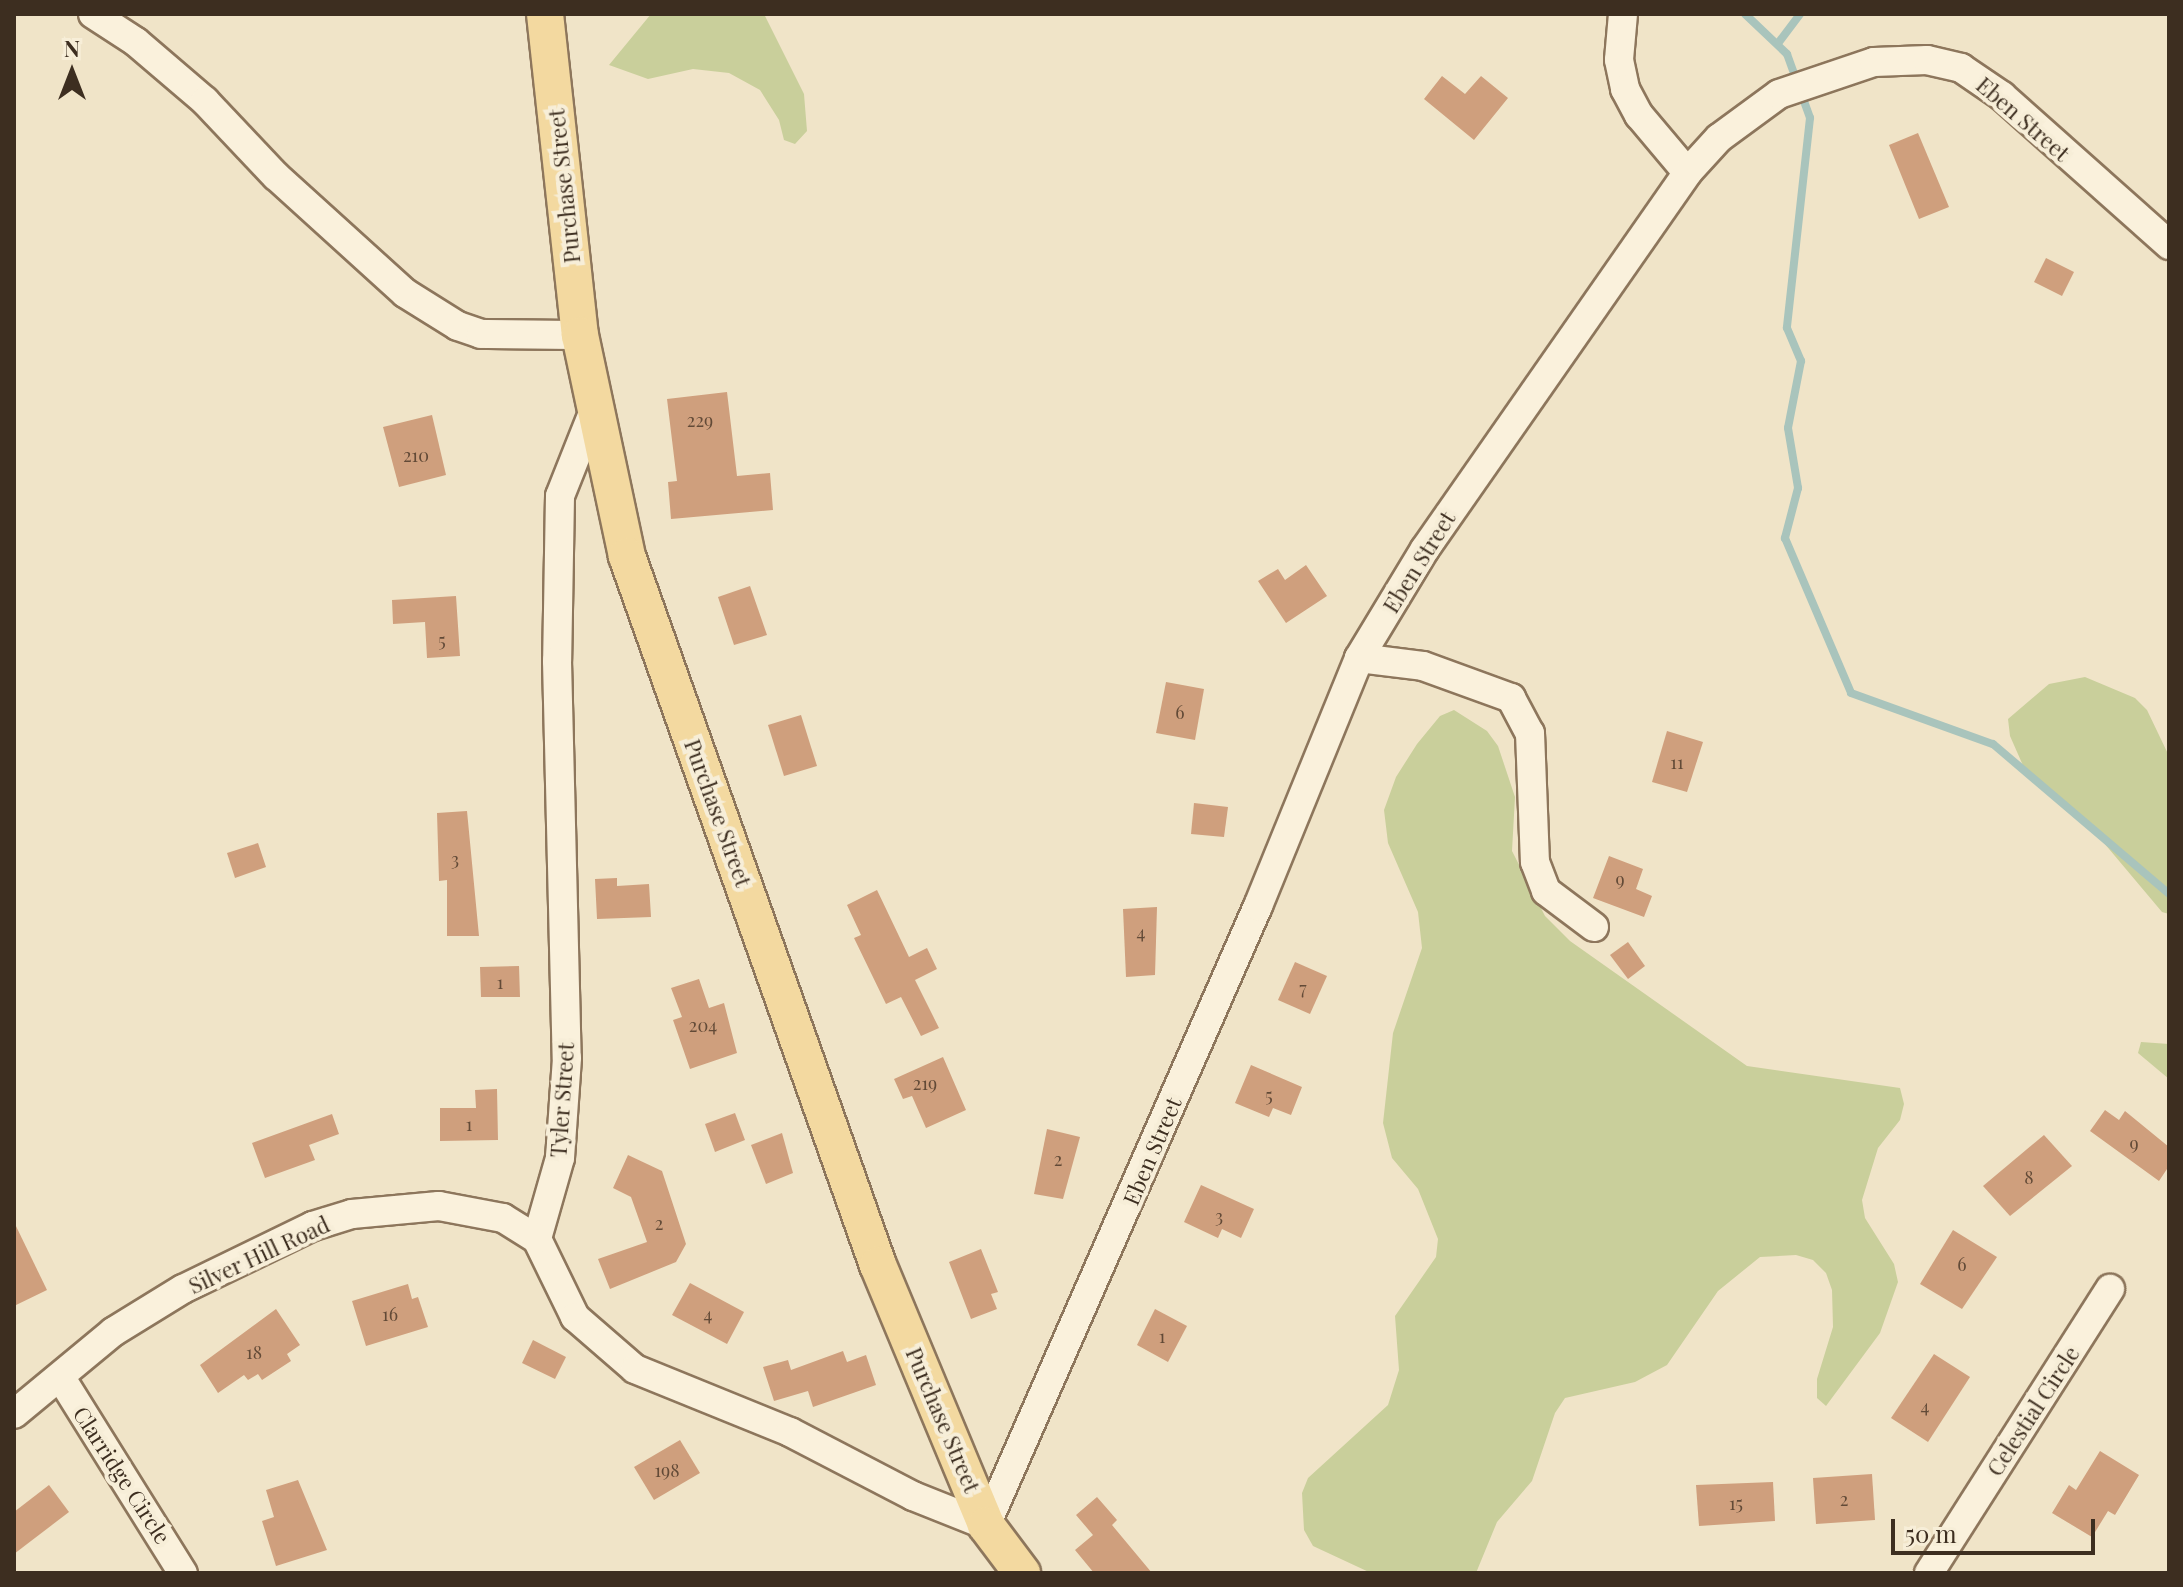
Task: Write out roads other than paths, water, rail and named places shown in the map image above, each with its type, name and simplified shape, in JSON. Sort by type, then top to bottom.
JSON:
[{"type":"main road","name":"Purchase Street","points":[[545,14],[580,335],[593,413],[627,556],[878,1265],[986,1525],[1022,1573]]},
{"type":"street","points":[[93,14],[136,42],[205,101],[276,176],[405,293],[458,326],[481,334],[580,335]]},
{"type":"street","points":[[1623,14],[1619,60],[1625,89],[1639,115],[1687,172]]},
{"type":"street","name":"Eben Street","points":[[986,1525],[1088,1303],[1359,658],[1425,549],[1687,172],[1719,138],[1779,94],[1874,62],[1927,60],[1961,68],[2002,96],[2169,245]]},
{"type":"street","name":"Tyler Street","points":[[537,1239],[560,1158],[567,1058],[557,661],[560,496],[593,413]]},
{"type":"street","points":[[1359,658],[1423,666],[1511,698],[1530,733],[1535,862],[1546,891],[1594,927]]},
{"type":"street","name":"Silver Hill Road","points":[[14,1414],[113,1332],[183,1289],[313,1226],[352,1214],[439,1206],[503,1218],[537,1239]]},
{"type":"street","points":[[537,1239],[575,1317],[635,1369],[695,1398],[790,1432],[913,1496],[986,1525]]},
{"type":"street","name":"Celestial Circle","points":[[1929,1573],[2110,1289]]},
{"type":"street","name":"Clarridge Circle","points":[[61,1378],[183,1573]]},
{"type":"waterway","points":[[1745,14],[1787,54],[1810,118],[1787,328],[1801,361],[1788,428],[1798,488],[1785,538],[1851,693],[1993,744],[2169,894]]},
{"type":"waterway","points":[[1779,42],[1800,14]]}]
